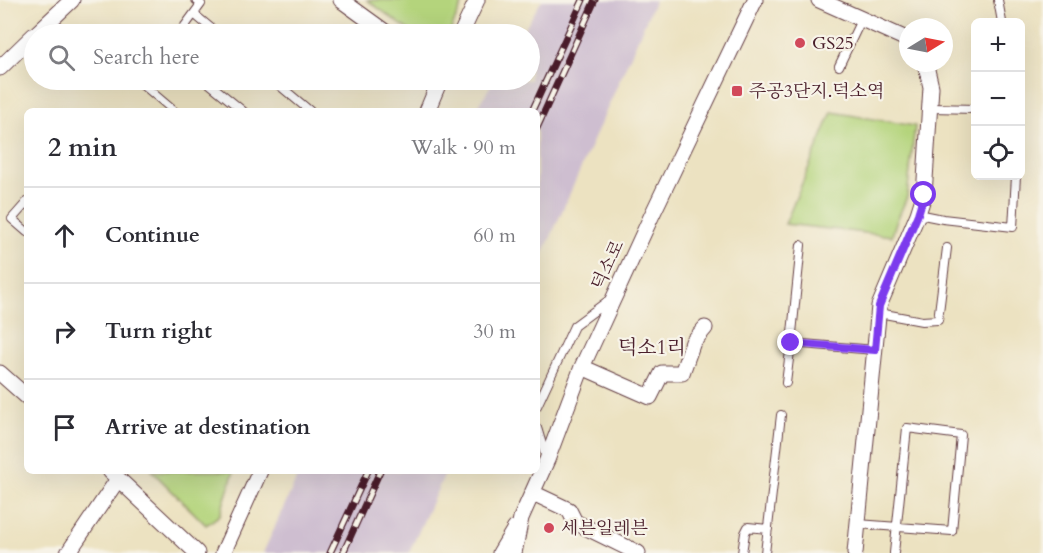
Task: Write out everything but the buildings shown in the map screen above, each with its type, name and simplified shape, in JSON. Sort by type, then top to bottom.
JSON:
[{"type":"street","points":[[47,24],[72,0]]},
{"type":"street","points":[[341,0],[374,24]]},
{"type":"street","points":[[466,24],[477,0]]},
{"type":"street","name":"덕소로","points":[[514,553],[521,518],[547,460],[582,367],[755,0]]},
{"type":"street","points":[[819,0],[899,35]]},
{"type":"street","points":[[0,68],[24,45]]},
{"type":"street","points":[[855,553],[879,306],[924,195],[932,87],[928,72]]},
{"type":"street","points":[[428,108],[436,90]]},
{"type":"street","points":[[582,367],[650,398],[662,373],[682,373],[693,342],[705,328]]},
{"type":"street","points":[[0,373],[24,394]]},
{"type":"street","points":[[223,553],[259,474]]},
{"type":"street","points":[[68,553],[114,475],[197,553]]},
{"type":"street","points":[[533,493],[569,510],[575,522],[638,553]]},
{"type":"street","points":[[500,553],[521,518]]},
{"type":"lane","points":[[998,0],[1001,18]]},
{"type":"lane","points":[[187,24],[200,1]]},
{"type":"lane","points":[[194,14],[206,24]]},
{"type":"lane","points":[[839,66],[862,18]]},
{"type":"lane","points":[[149,90],[170,108]]},
{"type":"lane","points":[[217,90],[239,108]]},
{"type":"lane","points":[[285,90],[306,108]]},
{"type":"lane","points":[[931,108],[971,109]]},
{"type":"lane","points":[[918,214],[1013,227],[1016,180]]},
{"type":"lane","points":[[24,205],[12,219],[24,229]]},
{"type":"lane","points":[[786,383],[801,245]]},
{"type":"lane","points":[[879,313],[922,321],[938,320],[946,248]]},
{"type":"lane","points":[[540,400],[574,326],[615,296]]},
{"type":"lane","points":[[791,343],[875,350]]},
{"type":"lane","points":[[765,553],[781,415]]},
{"type":"lane","points":[[858,524],[897,527],[952,531],[962,435],[907,428],[897,527],[894,553]]},
{"type":"lane","points":[[540,438],[547,460]]},
{"type":"lane","points":[[742,553],[748,527],[768,529]]},
{"type":"shaded area","points":[[542,0],[655,0],[540,261],[540,108],[477,108],[488,90],[540,90],[540,24],[527,24]]},
{"type":"shaded area","points":[[299,474],[445,474],[409,553],[263,553]]},
{"type":"green space","points":[[367,0],[464,0],[453,24],[400,24]]},
{"type":"green space","points":[[832,112],[915,126],[907,197],[892,236],[785,224]]},
{"type":"green space","points":[[155,474],[233,474],[220,515],[206,525]]},
{"type":"railway","points":[[533,108],[583,0]]},
{"type":"railway","points":[[540,121],[595,0]]},
{"type":"railway","points":[[330,553],[367,474]]},
{"type":"railway","points":[[343,553],[379,474]]},
{"type":"place","name":"GS25","points":[[800,43]]},
{"type":"place","name":"주공3단지.덕소역","points":[[737,91]]},
{"type":"place","name":"세븐일레븐","points":[[549,528]]},
{"type":"district","name":"덕소1리","points":[[652,347]]},
{"type":"route","points":[[791,343],[875,350],[879,306],[924,195]]}]
